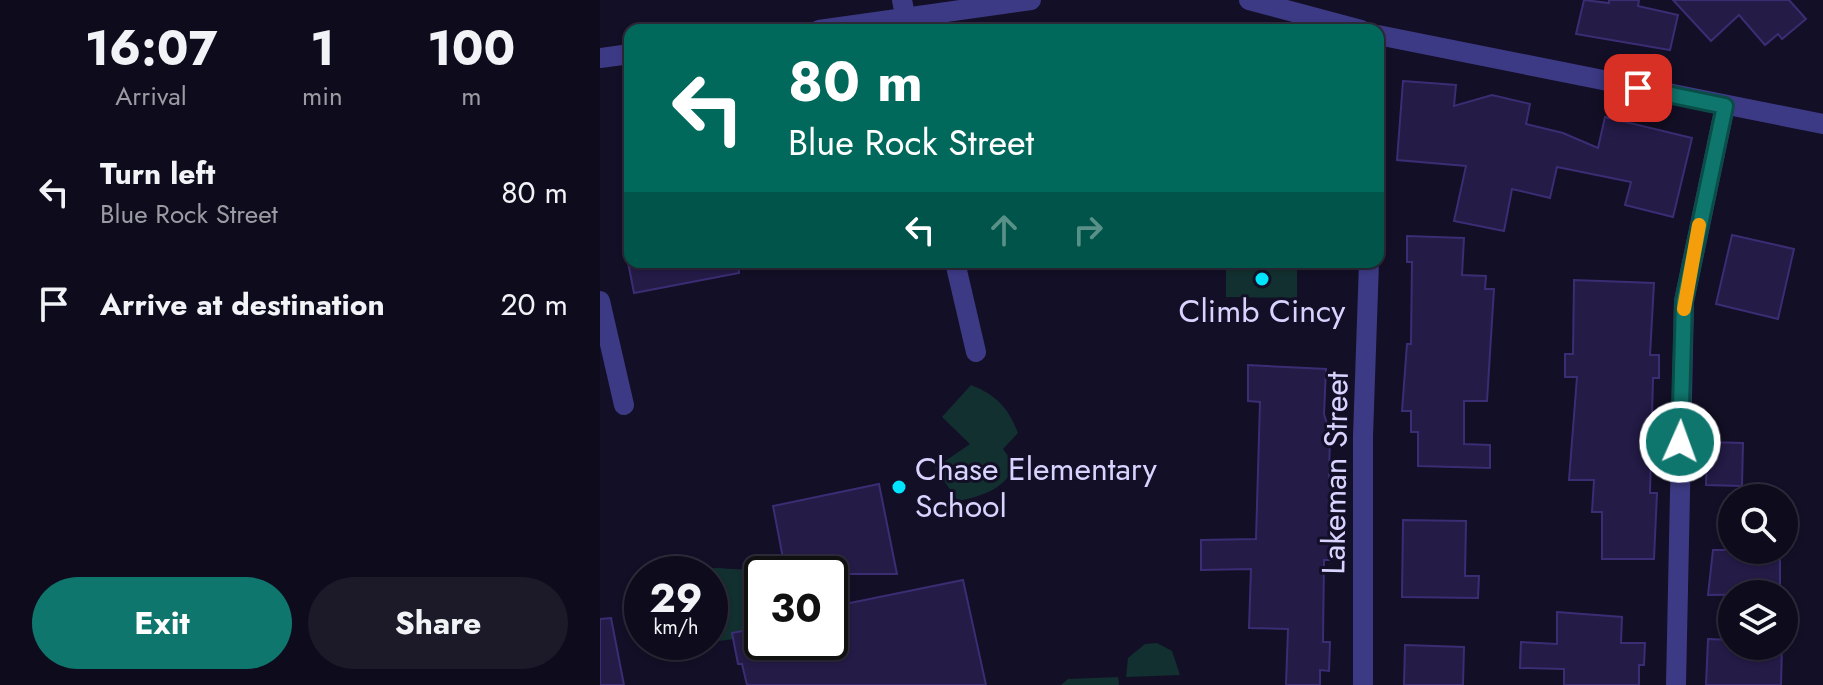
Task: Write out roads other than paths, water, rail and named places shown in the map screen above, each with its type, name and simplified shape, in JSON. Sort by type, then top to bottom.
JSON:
[{"type":"street","points":[[856,24],[1031,0]]},
{"type":"street","points":[[1258,1],[1340,24]]},
{"type":"street","points":[[1384,36],[1823,124]]},
{"type":"street","points":[[600,58],[624,55]]},
{"type":"street","points":[[1676,685],[1684,301],[1725,106]]},
{"type":"street","points":[[956,268],[976,352]]},
{"type":"street","name":"Lakeman Street","points":[[1363,685],[1363,436],[1369,268]]},
{"type":"street","points":[[600,301],[624,405]]},
{"type":"place","name":"Climb Cincy","points":[[1262,279]]},
{"type":"place","name":"Chase Elementary School","points":[[899,487]]}]
